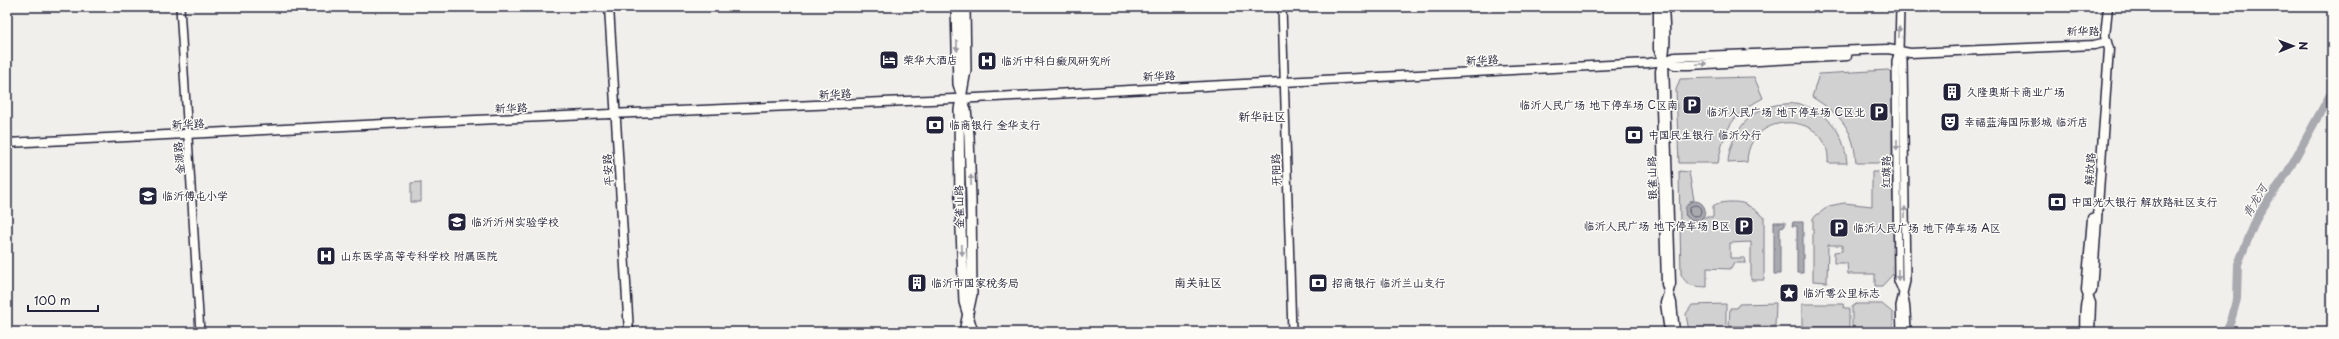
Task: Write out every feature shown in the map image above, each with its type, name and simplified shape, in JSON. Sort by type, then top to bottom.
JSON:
[{"type":"main road","name":"平安路","points":[[609,7],[629,332]]},
{"type":"main road","name":"金雀山路","points":[[956,7],[958,84],[962,99]]},
{"type":"main road","name":"金雀山路","points":[[965,7],[966,70],[959,110],[960,204],[964,302],[973,332]]},
{"type":"main road","points":[[1659,7],[1658,49],[1664,62]]},
{"type":"main road","name":"银雀山路","points":[[1664,7],[1664,62],[1671,284],[1665,303],[1669,332]]},
{"type":"main road","name":"解放路","points":[[2084,332],[2088,295],[2092,291],[2109,49],[2105,36],[2108,7]]},
{"type":"main road","name":"解放路","points":[[2107,42],[2110,36],[2112,7]]},
{"type":"main road","name":"新华路","points":[[7,143],[384,124],[962,99],[1664,62],[1675,57],[1888,49],[1899,51],[1909,48],[2078,41],[2107,42]]},
{"type":"main road","name":"银雀山路","points":[[1669,294],[1675,332]]},
{"type":"main road","name":"解放路","points":[[2088,295],[2092,303],[2090,332]]},
{"type":"main road","name":"金雀山路","points":[[964,332],[967,316]]},
{"type":"street","name":"金源路","points":[[180,7],[194,202],[200,332]]},
{"type":"street","name":"开阳路","points":[[1282,7],[1292,332]]},
{"type":"street","name":"红旗路","points":[[1900,7],[1899,51],[1902,60],[1903,76],[1906,281],[1900,306],[1901,332]]},
{"type":"street","name":"红旗路","points":[[1904,293],[1906,332]]},
{"type":"shaded area","points":[[1888,70],[1893,73],[1892,163],[1856,163],[1852,141],[1844,124],[1831,110],[1812,97],[1819,74]]},
{"type":"shaded area","points":[[1754,77],[1763,98],[1743,110],[1731,124],[1723,140],[1718,163],[1679,163],[1676,90],[1680,79]]},
{"type":"shaded area","points":[[1796,103],[1817,111],[1832,124],[1842,141],[1847,163],[1828,163],[1826,146],[1817,133],[1804,126],[1789,123],[1774,125],[1761,132],[1751,144],[1747,162],[1728,163],[1729,154],[1735,136],[1747,120],[1762,109],[1780,104]]},
{"type":"shaded area","points":[[1679,171],[1689,172],[1694,200],[1690,201],[1685,215],[1692,221],[1703,217],[1713,217],[1713,206],[1720,203],[1729,202],[1745,204],[1753,208],[1764,217],[1764,280],[1751,280],[1751,242],[1730,243],[1730,258],[1745,258],[1746,263],[1734,263],[1731,269],[1707,268],[1707,287],[1688,284],[1683,278],[1681,274]]},
{"type":"shaded area","points":[[1872,172],[1892,172],[1894,273],[1882,286],[1875,286],[1875,274],[1848,274],[1847,263],[1834,263],[1834,252],[1842,251],[1842,245],[1828,245],[1827,282],[1813,281],[1813,218],[1829,206],[1844,203],[1872,206]]},
{"type":"shaded area","points":[[421,182],[421,202],[411,202],[411,183]]},
{"type":"shaded area","points":[[1776,303],[1775,326],[1729,326],[1730,308],[1737,308],[1739,304]]},
{"type":"shaded area","points":[[1726,304],[1726,332],[1689,332],[1686,314],[1692,305]]},
{"type":"shaded area","points":[[1802,304],[1843,304],[1844,308],[1849,308],[1849,327],[1802,327]]},
{"type":"shaded area","points":[[1856,304],[1882,304],[1893,313],[1893,332],[1852,332],[1852,307]]},
{"type":"water","points":[[1691,201],[1699,201],[1705,207],[1705,215],[1699,221],[1691,221],[1685,215],[1685,207]]},
{"type":"water","points":[[1774,222],[1785,222],[1785,226],[1780,227],[1780,274],[1774,274]]},
{"type":"water","points":[[1793,222],[1803,222],[1803,273],[1797,273],[1797,226],[1792,226]]},
{"type":"waterway","name":"青龙河","points":[[2225,332],[2231,321],[2237,299],[2238,264],[2258,215],[2287,173],[2332,91]]},
{"type":"place","name":"荣华大酒店","points":[[889,60]]},
{"type":"place","name":"临沂中科白癜风研究所","points":[[987,61]]},
{"type":"place","name":"久隆奥斯卡商业广场","points":[[1952,92]]},
{"type":"place","name":"临沂人民广场 地下停车场 C区南","points":[[1692,105]]},
{"type":"place","name":"临沂人民广场 地下停车场 C区北","points":[[1879,112]]},
{"type":"place","name":"幸福蓝海国际影城 临沂店","points":[[1950,122]]},
{"type":"place","name":"临商银行 金华支行","points":[[935,125]]},
{"type":"place","name":"中国民生银行 临沂分行","points":[[1634,135]]},
{"type":"place","name":"临沂傅屯小学","points":[[148,196]]},
{"type":"place","name":"中国光大银行 解放路社区支行","points":[[2057,202]]},
{"type":"place","name":"临沂沂州实验学校","points":[[457,222]]},
{"type":"place","name":"临沂人民广场 地下停车场 B区","points":[[1744,226]]},
{"type":"place","name":"临沂人民广场 地下停车场 A区","points":[[1839,228]]},
{"type":"place","name":"山东医学高等专科学校 附属医院","points":[[326,256]]},
{"type":"place","name":"临沂市国家税务局","points":[[917,283]]},
{"type":"place","name":"招商银行 临沂兰山支行","points":[[1318,283]]},
{"type":"place","name":"临沂零公里标志","points":[[1789,293]]},
{"type":"district","name":"新华社区","points":[[1262,117]]},
{"type":"district","name":"南关社区","points":[[1198,283]]}]
